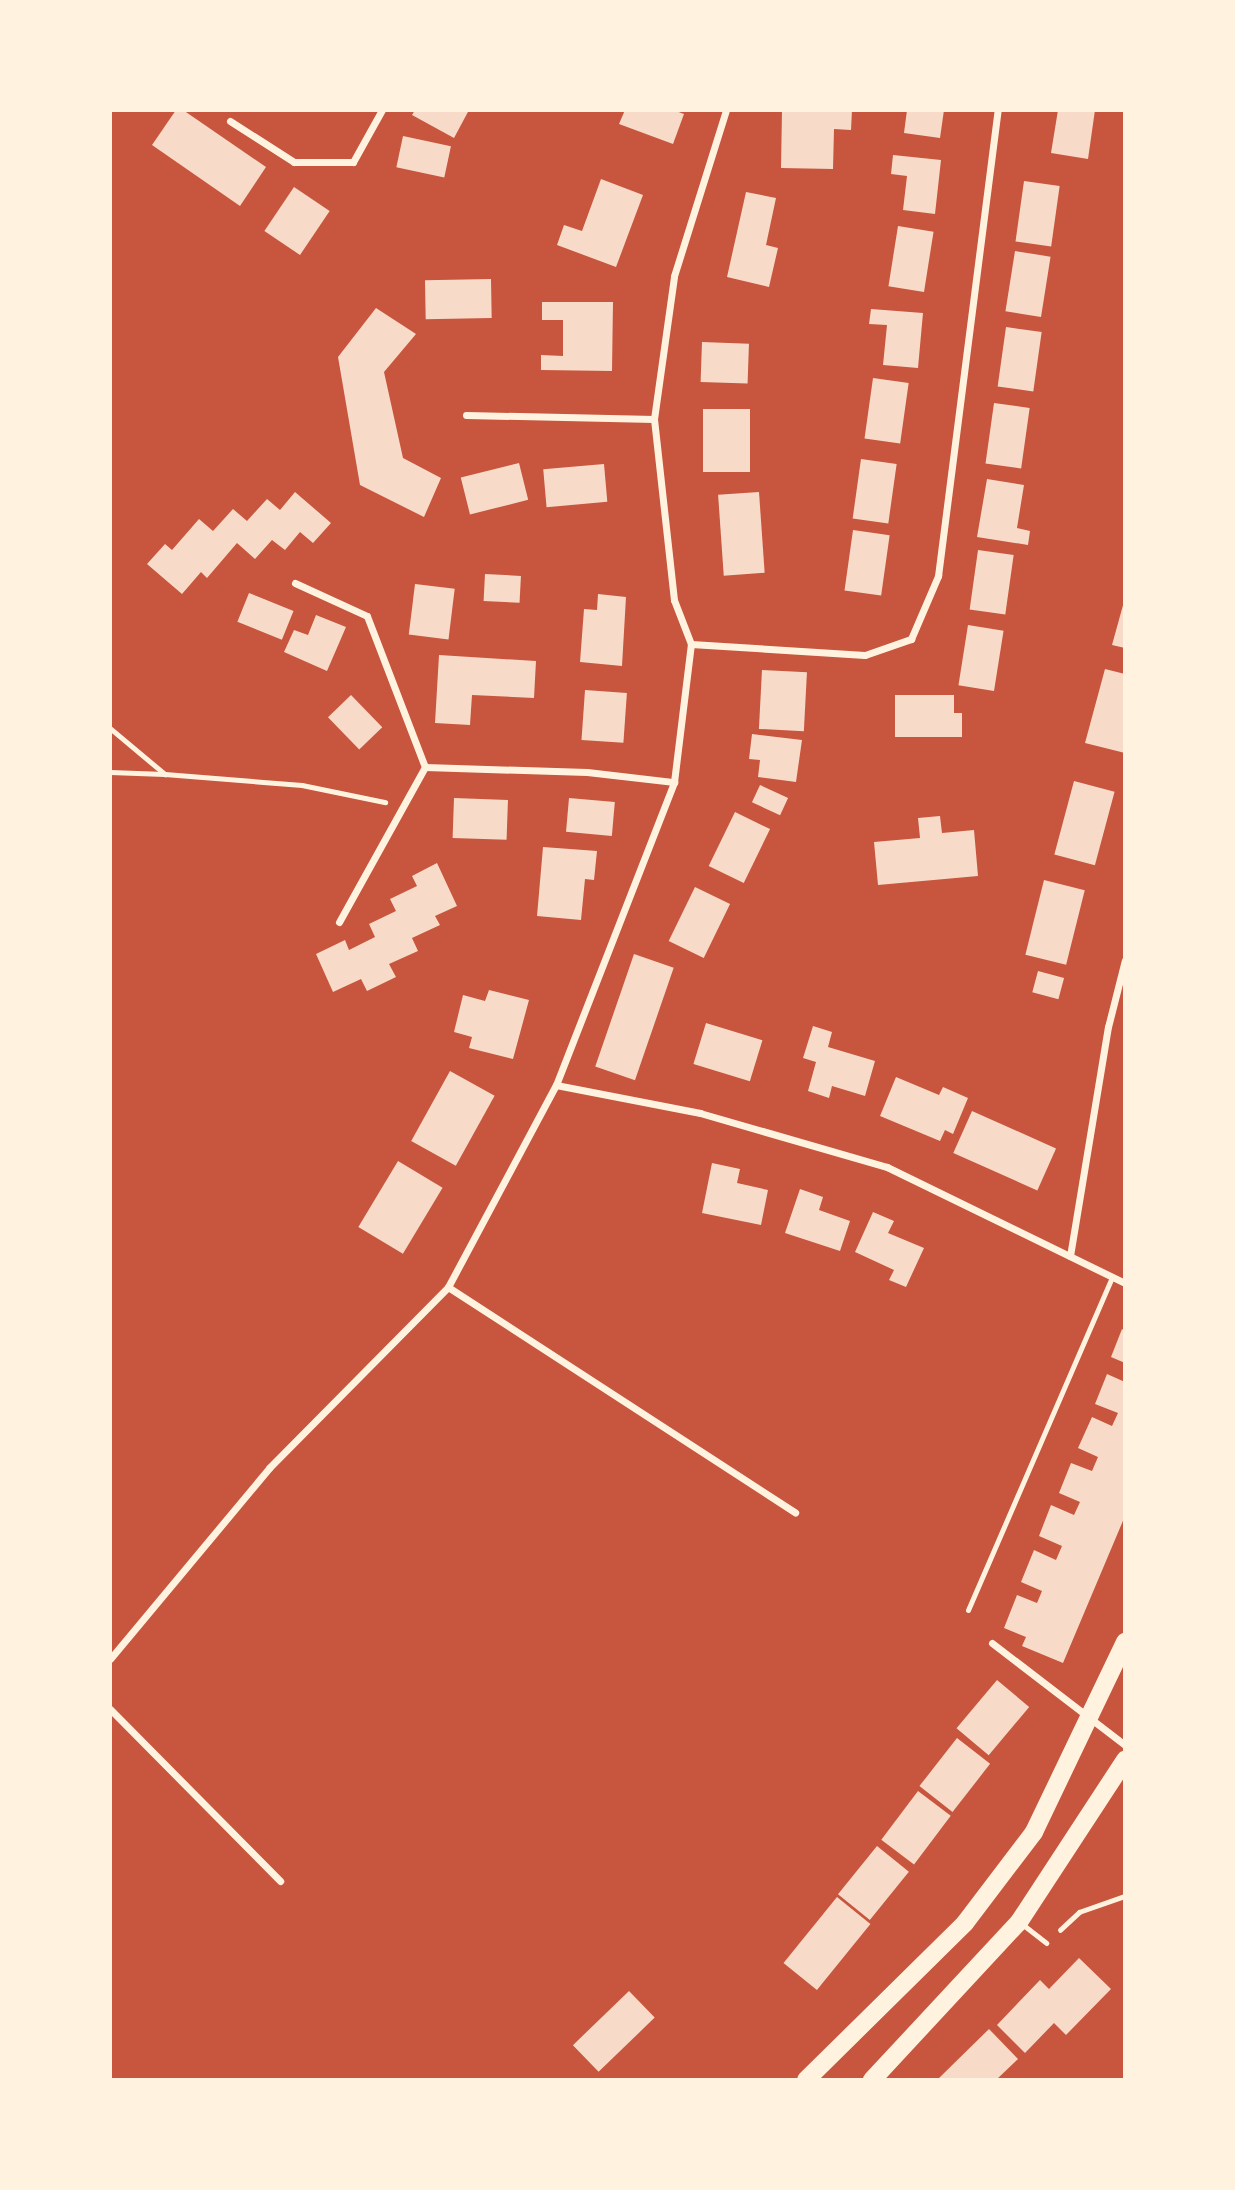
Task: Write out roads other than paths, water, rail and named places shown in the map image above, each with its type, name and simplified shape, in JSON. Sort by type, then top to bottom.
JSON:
[{"type":"main road","points":[[806,2080],[965,1923],[1034,1832],[1125,1642]]},
{"type":"main road","points":[[872,2080],[1019,1922],[1125,1759]]},
{"type":"street","points":[[230,121],[295,162],[353,162],[382,110]]},
{"type":"street","points":[[110,1659],[269,1468],[448,1287],[556,1086],[674,782],[691,643],[674,600],[654,419],[674,276],[726,110]]},
{"type":"street","points":[[691,643],[866,655],[911,639],[938,576],[998,110]]},
{"type":"street","points":[[466,415],[654,419]]},
{"type":"street","points":[[295,583],[366,616],[425,767]]},
{"type":"street","points":[[425,767],[587,772],[674,782]]},
{"type":"street","points":[[339,922],[425,767]]},
{"type":"street","points":[[1070,1256],[1108,1027],[1125,960]]},
{"type":"street","points":[[556,1086],[700,1113],[887,1167],[1125,1283]]},
{"type":"street","points":[[448,1287],[795,1512]]},
{"type":"street","points":[[992,1643],[1087,1720],[1125,1745]]},
{"type":"street","points":[[110,1709],[280,1881]]},
{"type":"lane","points":[[968,1610],[1112,1276]]},
{"type":"lane","points":[[1019,1922],[1046,1943]]}]
